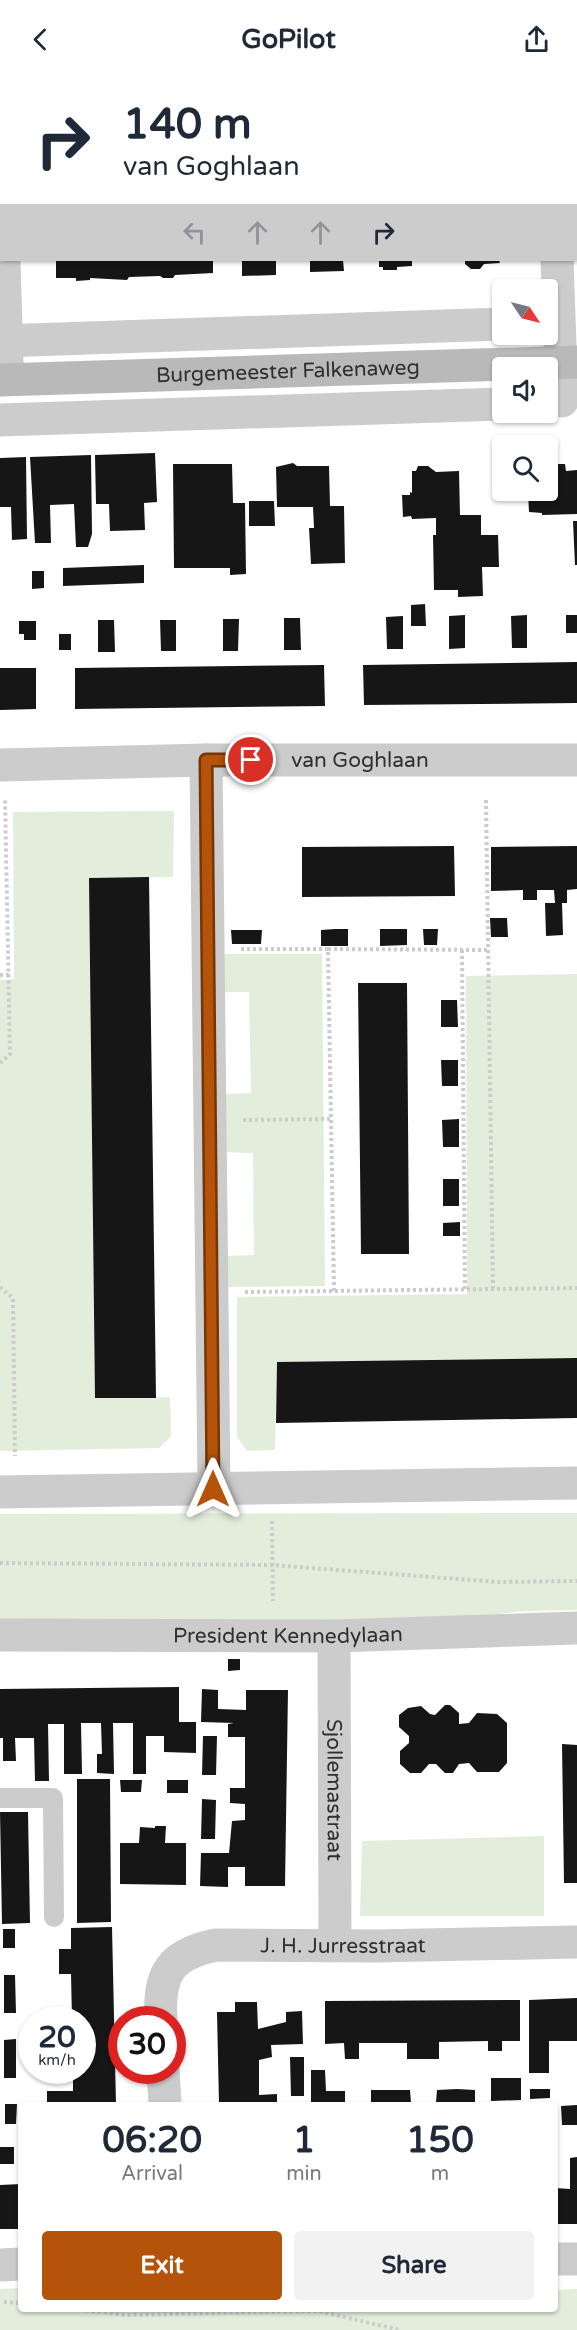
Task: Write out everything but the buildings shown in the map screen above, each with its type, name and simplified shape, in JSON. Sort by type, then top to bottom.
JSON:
[{"type":"street","points":[[4,261],[4,420]]},
{"type":"street","points":[[557,261],[561,322],[569,362],[562,401]]},
{"type":"street","name":"Burgemeester Falkenaweg","points":[[4,341],[492,324]]},
{"type":"street","name":"Burgemeester Falkenaweg","points":[[4,380],[569,362]]},
{"type":"street","name":"Burgemeester Falkenaweg","points":[[4,420],[492,404]]},
{"type":"street","points":[[206,760],[213,1489]]},
{"type":"street","name":"van Goghlaan","points":[[2,765],[206,760],[577,760]]},
{"type":"street","points":[[0,1492],[577,1484]]},
{"type":"street","name":"President Kennedylaan","points":[[0,1635],[334,1636],[577,1628]]},
{"type":"street","name":"Sjollemastraat","points":[[334,1636],[335,1945]]},
{"type":"street","name":"J. H. Jurresstraat","points":[[161,2006],[162,1986],[171,1964],[194,1949],[216,1945],[577,1942]]},
{"type":"street","points":[[164,2084],[165,2102]]},
{"type":"street","points":[[558,2259],[577,2259]]},
{"type":"street","points":[[0,2265],[18,2264]]},
{"type":"lane","points":[[208,374],[209,413]]},
{"type":"lane","points":[[0,1798],[53,1798],[54,1917]]},
{"type":"path","points":[[0,1063],[10,1054],[2,765]]},
{"type":"path","points":[[486,800],[493,1288]]},
{"type":"path","points":[[236,949],[488,950]]},
{"type":"path","points":[[328,949],[334,1291]]},
{"type":"path","points":[[462,950],[465,1289]]},
{"type":"path","points":[[0,975],[9,975]]},
{"type":"path","points":[[210,1120],[330,1119]]},
{"type":"path","points":[[0,1287],[13,1298],[15,1456]]},
{"type":"path","points":[[212,1292],[577,1288]]},
{"type":"path","points":[[271,1488],[273,1635]]},
{"type":"path","points":[[0,1563],[273,1565],[498,1582],[577,1581]]},
{"type":"path","points":[[0,2301],[18,2303]]},
{"type":"path","points":[[101,2312],[125,2315],[270,2312]]},
{"type":"path","points":[[322,2312],[400,2330]]},
{"type":"green space","points":[[174,811],[173,877],[90,878],[95,1398],[170,1397],[171,1436],[159,1448],[0,1451],[0,980],[14,979],[13,812]]},
{"type":"green space","points":[[219,954],[322,954],[325,1286],[224,1287],[227,1256],[254,1255],[253,1153],[223,1152],[224,1094],[251,1093],[249,992],[224,992]]},
{"type":"green space","points":[[577,974],[577,1358],[277,1362],[275,1450],[247,1451],[237,1437],[237,1297],[467,1294],[466,976]]},
{"type":"green space","points":[[577,1513],[577,1610],[526,1611],[381,1626],[0,1626],[0,1514]]},
{"type":"green space","points":[[544,1836],[544,1916],[360,1916],[362,1841]]},
{"type":"green space","points":[[18,2288],[18,2312],[558,2312],[558,2290],[577,2289],[577,2330],[0,2330],[0,2289]]},
{"type":"route","points":[[213,1489],[206,760],[251,760]]}]
